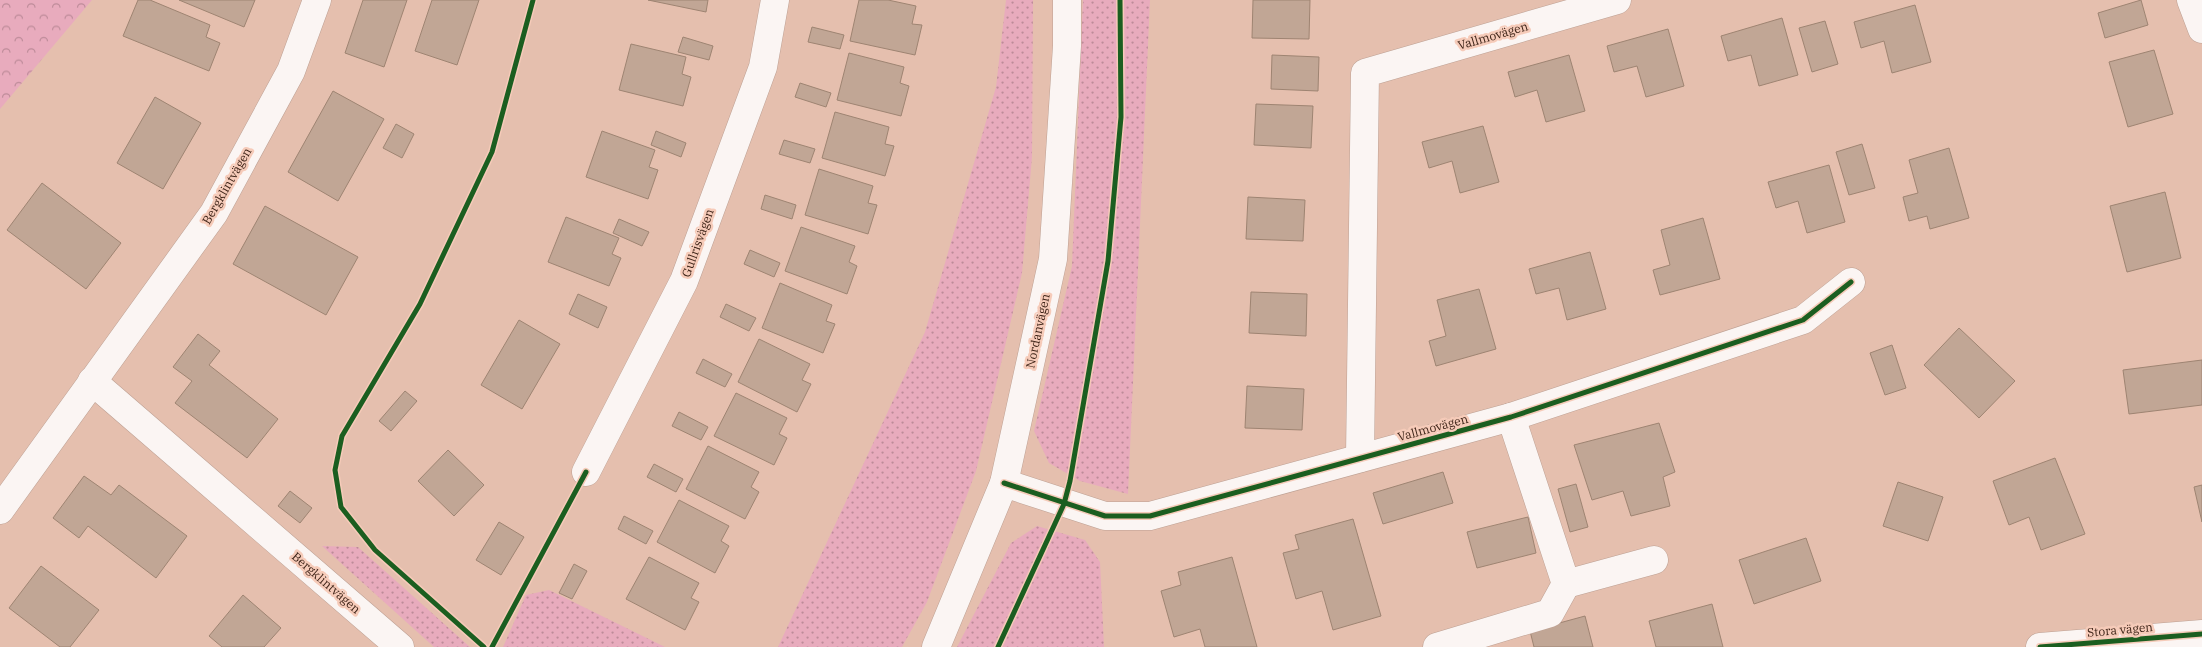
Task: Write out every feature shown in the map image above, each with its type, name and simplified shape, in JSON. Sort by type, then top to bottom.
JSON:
[{"type":"street","name":"Bergklintvägen","points":[[0,510],[214,213],[291,71],[317,0]]},
{"type":"street","name":"Gullrisvägen","points":[[586,472],[684,281],[764,67],[775,0]]},
{"type":"street","name":"Nordanvägen","points":[[936,647],[1004,484],[1054,259],[1067,46],[1067,0]]},
{"type":"street","name":"Vallmovägen","points":[[1360,458],[1365,73],[1617,0]]},
{"type":"street","points":[[2191,0],[2202,29]]},
{"type":"street","name":"Vallmovägen","points":[[1004,484],[1105,516],[1150,516],[1511,416],[1803,320],[1851,282]]},
{"type":"street","name":"Bergklintvägen","points":[[92,381],[400,647]]},
{"type":"street","points":[[1511,416],[1566,584]]},
{"type":"street","points":[[1437,647],[1550,613],[1566,584],[1654,560]]},
{"type":"street","name":"Stora vägen","points":[[2040,647],[2202,634]]},
{"type":"green space","points":[[0,0],[92,0],[0,109]]},
{"type":"green space","points":[[1006,0],[1033,0],[1032,157],[1022,273],[976,471],[927,602],[902,647],[778,647],[925,332],[996,87]]},
{"type":"green space","points":[[1083,0],[1150,0],[1128,494],[1080,481],[1049,463],[1034,431],[1072,266]]},
{"type":"green space","points":[[1037,526],[1085,540],[1100,562],[1104,647],[957,647],[1011,543]]},
{"type":"green space","points":[[322,546],[358,547],[470,647],[434,647]]},
{"type":"green space","points":[[549,590],[665,647],[503,647],[526,595]]},
{"type":"building","points":[[138,0],[150,0],[210,25],[206,37],[220,43],[209,71],[123,36]]},
{"type":"building","points":[[179,0],[255,0],[244,27]]},
{"type":"building","points":[[363,0],[407,0],[384,67],[345,53]]},
{"type":"building","points":[[432,0],[479,0],[457,65],[415,51]]},
{"type":"building","points":[[648,0],[708,0],[706,12]]},
{"type":"building","points":[[859,0],[888,0],[916,6],[912,24],[922,25],[915,55],[850,41]]},
{"type":"building","points":[[1253,0],[1310,0],[1309,39],[1252,38]]},
{"type":"building","points":[[2141,0],[2148,25],[2105,38],[2098,13]]},
{"type":"building","points":[[1915,5],[1931,62],[1892,73],[1884,41],[1861,48],[1854,22]]},
{"type":"building","points":[[1782,18],[1798,75],[1759,86],[1751,55],[1728,61],[1721,36]]},
{"type":"building","points":[[1825,21],[1838,64],[1812,72],[1799,28]]},
{"type":"building","points":[[812,27],[844,35],[840,49],[808,42]]},
{"type":"building","points":[[1668,29],[1684,86],[1646,97],[1637,66],[1614,72],[1607,46]]},
{"type":"building","points":[[683,37],[713,46],[709,60],[678,52]]},
{"type":"building","points":[[631,44],[686,57],[682,74],[691,77],[683,106],[619,90]]},
{"type":"building","points":[[2154,50],[2173,114],[2128,127],[2109,62]]},
{"type":"building","points":[[849,53],[904,67],[900,83],[909,86],[901,116],[837,100]]},
{"type":"building","points":[[1272,55],[1319,57],[1318,91],[1271,89]]},
{"type":"building","points":[[1569,55],[1585,111],[1546,122],[1537,90],[1515,97],[1508,72]]},
{"type":"building","points":[[800,83],[831,93],[826,107],[795,97]]},
{"type":"building","points":[[333,91],[384,119],[338,201],[288,172]]},
{"type":"building","points":[[155,97],[201,123],[163,189],[117,163]]},
{"type":"building","points":[[1256,104],[1313,106],[1311,148],[1254,145]]},
{"type":"building","points":[[835,112],[889,127],[885,144],[894,146],[885,176],[822,158]]},
{"type":"building","points":[[396,124],[414,134],[402,158],[383,148]]},
{"type":"building","points":[[1483,126],[1499,182],[1460,193],[1452,161],[1429,168],[1422,142]]},
{"type":"building","points":[[602,131],[655,150],[649,167],[658,170],[648,199],[586,177]]},
{"type":"building","points":[[656,131],[686,143],[681,157],[651,145]]},
{"type":"building","points":[[784,140],[815,149],[810,163],[779,154]]},
{"type":"building","points":[[1862,144],[1875,188],[1849,195],[1836,152]]},
{"type":"building","points":[[1949,148],[1969,218],[1930,229],[1927,216],[1909,221],[1903,197],[1918,193],[1909,160]]},
{"type":"building","points":[[1829,165],[1845,222],[1807,233],[1798,201],[1776,208],[1768,182]]},
{"type":"building","points":[[819,169],[873,186],[868,203],[877,205],[868,234],[805,215]]},
{"type":"building","points":[[42,183],[121,243],[86,289],[7,230]]},
{"type":"building","points":[[2165,192],[2181,258],[2127,272],[2110,206]]},
{"type":"building","points":[[765,195],[796,205],[792,219],[761,209]]},
{"type":"building","points":[[1248,197],[1305,200],[1303,241],[1246,239]]},
{"type":"building","points":[[265,206],[358,257],[326,315],[233,264]]},
{"type":"building","points":[[566,217],[619,238],[612,254],[621,258],[609,286],[548,262]]},
{"type":"building","points":[[1703,218],[1720,279],[1660,295],[1653,270],[1670,265],[1661,230]]},
{"type":"building","points":[[619,219],[649,232],[642,246],[613,233]]},
{"type":"building","points":[[801,227],[855,246],[849,262],[857,266],[847,294],[785,271]]},
{"type":"building","points":[[750,250],[780,263],[774,277],[744,264]]},
{"type":"building","points":[[1590,252],[1606,309],[1567,320],[1559,288],[1536,294],[1529,269]]},
{"type":"building","points":[[780,283],[832,305],[826,321],[835,324],[823,353],[762,328]]},
{"type":"building","points":[[1479,289],[1496,349],[1436,366],[1429,341],[1446,336],[1437,300]]},
{"type":"building","points":[[1251,292],[1307,294],[1306,336],[1249,333]]},
{"type":"building","points":[[578,294],[607,307],[598,328],[569,314]]},
{"type":"building","points":[[726,304],[756,318],[749,331],[720,317]]},
{"type":"building","points":[[519,320],[560,344],[522,409],[481,385]]},
{"type":"building","points":[[1959,328],[2015,381],[1979,418],[1924,365]]},
{"type":"building","points":[[198,334],[220,351],[209,365],[278,419],[247,458],[175,403],[192,381],[173,367]]},
{"type":"building","points":[[759,339],[810,364],[802,380],[811,384],[797,412],[738,382]]},
{"type":"building","points":[[1892,345],[1906,388],[1885,395],[1870,353]]},
{"type":"building","points":[[703,359],[732,374],[725,387],[696,373]]},
{"type":"building","points":[[2202,360],[2202,405],[2129,414],[2123,370]]},
{"type":"building","points":[[1247,386],[1304,389],[1302,430],[1245,428]]},
{"type":"building","points":[[405,391],[417,401],[391,431],[379,421]]},
{"type":"building","points":[[736,393],[787,418],[779,434],[787,438],[774,465],[714,436]]},
{"type":"building","points":[[679,412],[708,427],[701,440],[672,426]]},
{"type":"building","points":[[1659,423],[1675,472],[1663,477],[1670,506],[1631,516],[1623,491],[1592,500],[1574,445]]},
{"type":"building","points":[[708,446],[759,472],[751,487],[759,492],[745,519],[686,489]]},
{"type":"building","points":[[448,450],[484,485],[454,516],[418,481]]},
{"type":"building","points":[[2055,458],[2085,534],[2041,550],[2029,517],[2009,525],[1993,481]]},
{"type":"building","points":[[654,464],[683,479],[676,492],[647,477]]},
{"type":"building","points":[[1443,472],[1453,503],[1383,524],[1373,493]]},
{"type":"building","points":[[84,476],[111,495],[119,485],[187,536],[156,578],[88,526],[79,538],[53,518]]},
{"type":"building","points":[[1898,482],[1943,497],[1928,541],[1883,526]]},
{"type":"building","points":[[1576,484],[1588,527],[1570,532],[1558,489]]},
{"type":"building","points":[[2202,485],[2202,522],[2194,487]]},
{"type":"building","points":[[290,491],[312,508],[300,523],[278,506]]},
{"type":"building","points":[[679,500],[729,526],[721,541],[729,546],[715,573],[657,542]]},
{"type":"building","points":[[624,516],[653,531],[646,544],[618,529]]},
{"type":"building","points":[[1528,517],[1536,553],[1477,568],[1467,532]]},
{"type":"building","points":[[1353,519],[1381,616],[1333,630],[1322,591],[1296,599],[1283,553],[1299,549],[1295,535]]},
{"type":"building","points":[[499,522],[524,537],[501,575],[476,560]]},
{"type":"building","points":[[1806,538],[1821,581],[1754,604],[1739,560]]},
{"type":"building","points":[[649,557],[699,583],[691,598],[699,602],[685,630],[626,599]]},
{"type":"building","points":[[1232,557],[1257,647],[1205,647],[1200,629],[1174,637],[1161,591],[1181,585],[1178,572]]},
{"type":"building","points":[[574,564],[587,571],[572,599],[559,593]]},
{"type":"building","points":[[41,566],[99,610],[70,647],[60,647],[9,608]]},
{"type":"building","points":[[243,595],[281,628],[264,647],[222,647],[209,636]]},
{"type":"building","points":[[1712,604],[1723,647],[1656,647],[1649,621]]},
{"type":"building","points":[[1585,616],[1593,647],[1534,647],[1530,631]]},
{"type":"cycle path","points":[[484,647],[375,550],[341,507],[335,470],[342,436],[420,304],[492,152],[533,0]]},
{"type":"cycle path","points":[[998,647],[1064,504],[1070,481],[1108,261],[1121,117],[1120,0]]},
{"type":"cycle path","points":[[1004,483],[1105,516],[1150,516],[1511,417],[1803,320],[1851,282]]},
{"type":"cycle path","points":[[492,647],[586,472]]},
{"type":"cycle path","points":[[2040,647],[2202,634]]}]
